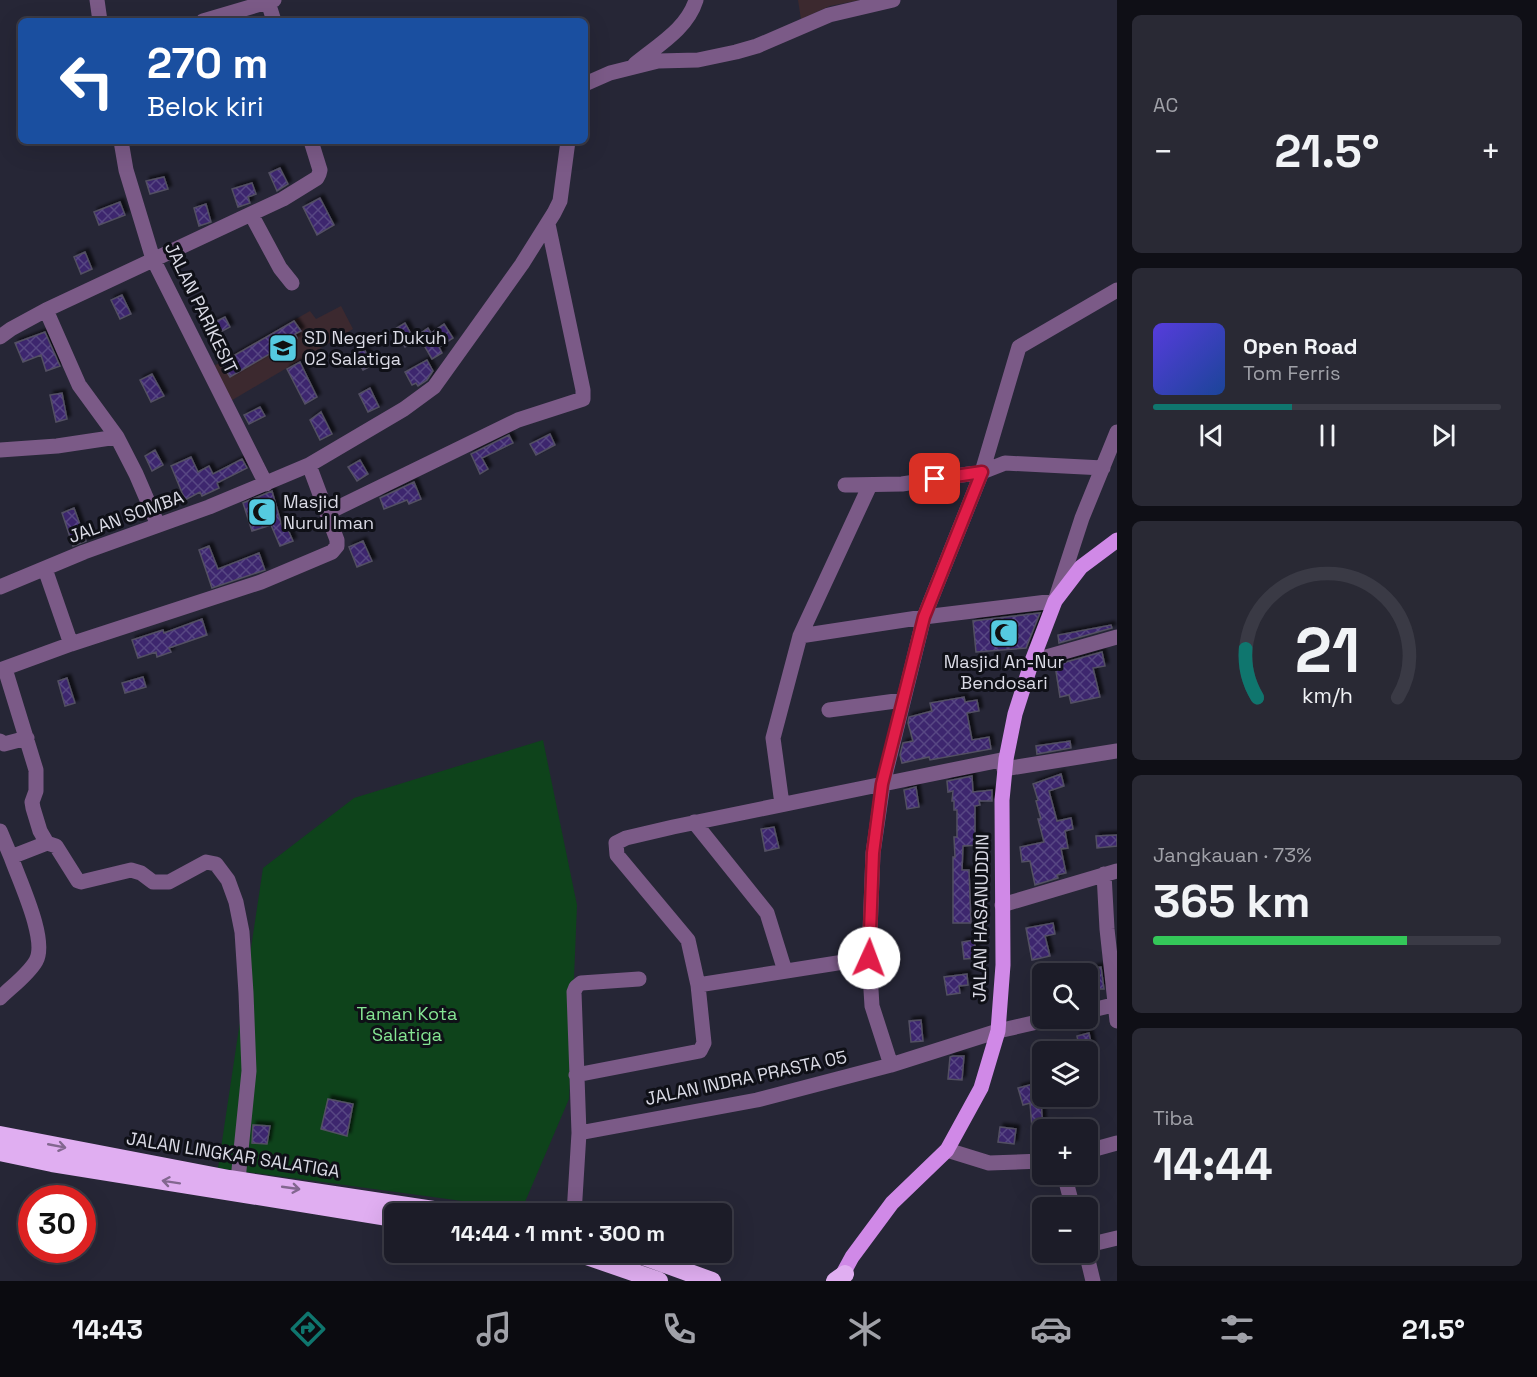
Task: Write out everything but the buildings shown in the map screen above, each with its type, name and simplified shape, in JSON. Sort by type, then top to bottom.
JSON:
[{"type":"highway","name":"JALAN LINGKAR SALATIGA","points":[[0,1135],[384,1216]]},
{"type":"highway","name":"JALAN LINGKAR SALATIGA","points":[[0,1152],[52,1163],[384,1204]]},
{"type":"highway","points":[[607,1263],[659,1281]]},
{"type":"highway","points":[[662,1263],[712,1281]]},
{"type":"main road","name":"JALAN HASANUDDIN","points":[[840,1279],[852,1257],[892,1203],[947,1150],[981,1088],[998,1031],[1003,965],[1002,800],[1005,764],[1015,714],[1055,601],[1081,567],[1117,540]]},
{"type":"street","points":[[97,0],[100,18]]},
{"type":"street","points":[[630,68],[683,25],[692,12],[696,0]]},
{"type":"street","points":[[588,82],[630,68],[663,61],[698,60],[736,52],[757,46],[829,15],[893,0]]},
{"type":"street","points":[[213,18],[271,1],[274,18]]},
{"type":"street","name":"JALAN PARIKESIT","points":[[122,144],[126,170],[153,259],[266,484]]},
{"type":"street","points":[[0,337],[46,310],[283,199],[317,178],[320,170],[312,144]]},
{"type":"street","name":"JALAN SOMBA","points":[[0,587],[84,552],[266,484],[309,465],[371,430],[430,391],[522,264],[548,224],[560,201],[568,144]]},
{"type":"street","points":[[251,214],[280,268],[291,283]]},
{"type":"street","points":[[327,513],[518,420],[583,399],[548,224]]},
{"type":"street","points":[[891,1065],[872,1005],[869,958],[873,853],[882,784],[924,617],[982,472],[1019,347],[1117,290]]},
{"type":"street","points":[[46,310],[79,385],[117,437],[158,525]]},
{"type":"street","points":[[800,636],[924,617],[1055,601],[1082,518],[1117,432]]},
{"type":"street","points":[[0,450],[57,446],[117,437]]},
{"type":"street","points":[[845,485],[902,484],[982,472],[1005,463],[1103,468]]},
{"type":"street","points":[[47,843],[40,831],[33,808],[32,802],[37,780],[27,738],[3,670],[71,644],[261,582],[332,552],[338,540],[309,465]]},
{"type":"street","points":[[782,804],[772,738],[800,636],[870,484]]},
{"type":"street","points":[[45,569],[71,644]]},
{"type":"street","points":[[1032,661],[1117,637]]},
{"type":"street","points":[[829,710],[903,700]]},
{"type":"street","points":[[0,741],[4,744],[27,738]]},
{"type":"street","points":[[576,1075],[700,1052],[704,1043],[698,985],[688,940],[617,855],[616,843],[626,838],[694,822],[882,784],[1005,764],[1117,751]]},
{"type":"street","points":[[694,822],[767,913],[785,971]]},
{"type":"street","points":[[0,831],[36,928],[39,955],[35,963],[0,998]]},
{"type":"street","points":[[11,857],[47,843],[56,846],[78,881],[81,882],[131,870],[141,873],[153,882],[169,882],[206,862],[216,864],[224,872],[236,902],[242,932],[249,1071],[246,1186]]},
{"type":"street","points":[[1002,905],[1111,873],[1107,929],[1117,1021]]},
{"type":"street","points":[[698,985],[869,958]]},
{"type":"street","points":[[575,1203],[579,1133],[574,992],[580,983],[639,979]]},
{"type":"street","points":[[1098,1009],[1116,1005]]},
{"type":"street","name":"JALAN INDRA PRASTA 05","points":[[579,1133],[757,1100],[891,1065],[998,1031],[1032,1023]]},
{"type":"street","points":[[1098,1148],[1117,1143]]},
{"type":"street","points":[[947,1150],[989,1163],[1032,1161]]},
{"type":"street","points":[[1098,1243],[1117,1238]]},
{"type":"street","points":[[1089,1263],[1093,1281]]},
{"type":"shaded area","points":[[798,0],[860,0],[830,6],[801,19]]},
{"type":"shaded area","name":"SD Negeri Dukuh 02 Salatiga","points":[[341,306],[353,329],[229,402],[212,367],[310,311],[316,319]]},
{"type":"green space","name":"Taman Kota Salatiga","points":[[543,740],[577,905],[569,1099],[525,1203],[478,1203],[218,1168],[263,868],[354,798]]},
{"type":"place","name":"SD Negeri Dukuh 02 Salatiga","points":[[283,348]]},
{"type":"place","name":"Masjid Nurul Iman","points":[[262,512]]},
{"type":"place","name":"Masjid An-Nur Bendosari","points":[[1004,633]]},
{"type":"route","points":[[869,958],[873,853],[882,784],[924,617],[982,472],[935,479]]}]
